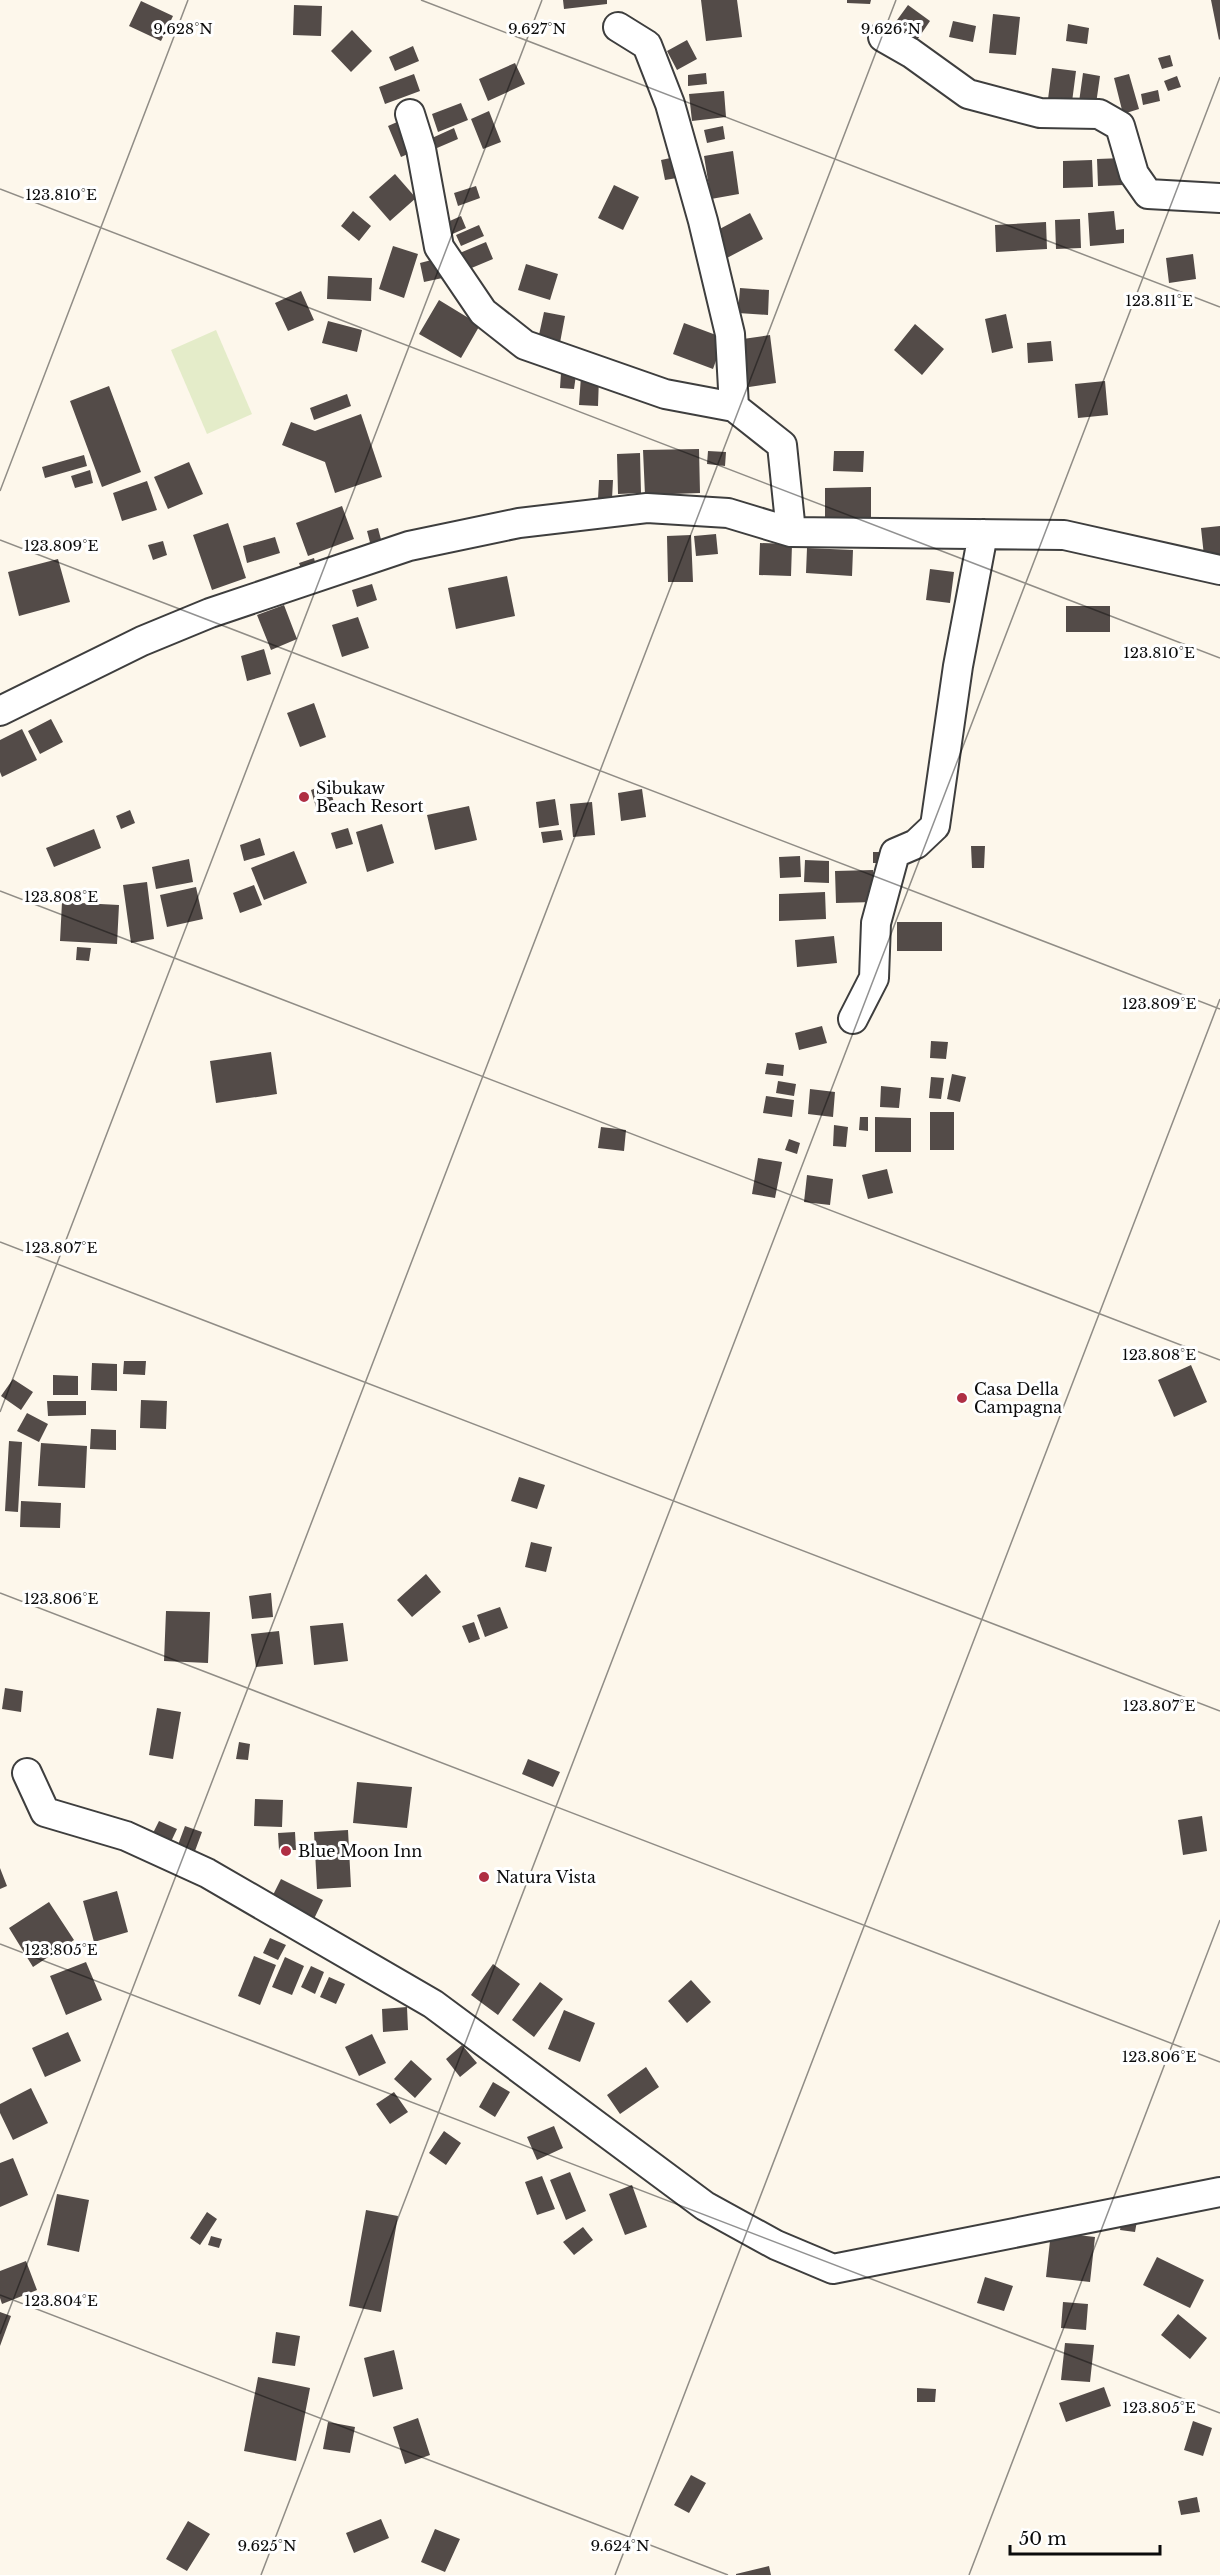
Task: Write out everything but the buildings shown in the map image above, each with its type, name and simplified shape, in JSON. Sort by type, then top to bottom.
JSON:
[{"type":"street","points":[[618,27],[647,45],[670,104],[704,221],[730,334],[734,406]]},
{"type":"street","points":[[883,37],[911,52],[968,94],[1040,113],[1098,114],[1120,126],[1134,174],[1148,194],[1220,198]]},
{"type":"street","points":[[410,114],[421,149],[439,247],[483,312],[525,345],[665,394],[734,406],[782,445],[791,532]]},
{"type":"street","points":[[0,711],[142,641],[210,613],[409,546],[519,523],[647,508],[728,513],[791,532],[1064,535],[1220,570]]},
{"type":"street","points":[[853,1019],[874,978],[876,923],[895,853],[916,844],[935,826],[958,666],[983,534]]},
{"type":"street","points":[[27,1773],[45,1812],[126,1836],[207,1873],[375,1970],[440,2009],[705,2206],[776,2245],[832,2269],[1220,2192]]},
{"type":"green space","points":[[216,330],[252,414],[207,434],[171,350]]},
{"type":"place","name":"Sibukaw Beach Resort","points":[[304,797]]},
{"type":"place","name":"Casa Della Campagna","points":[[962,1398]]},
{"type":"place","name":"Blue Moon Inn","points":[[286,1851]]},
{"type":"place","name":"Natura Vista","points":[[484,1877]]}]
